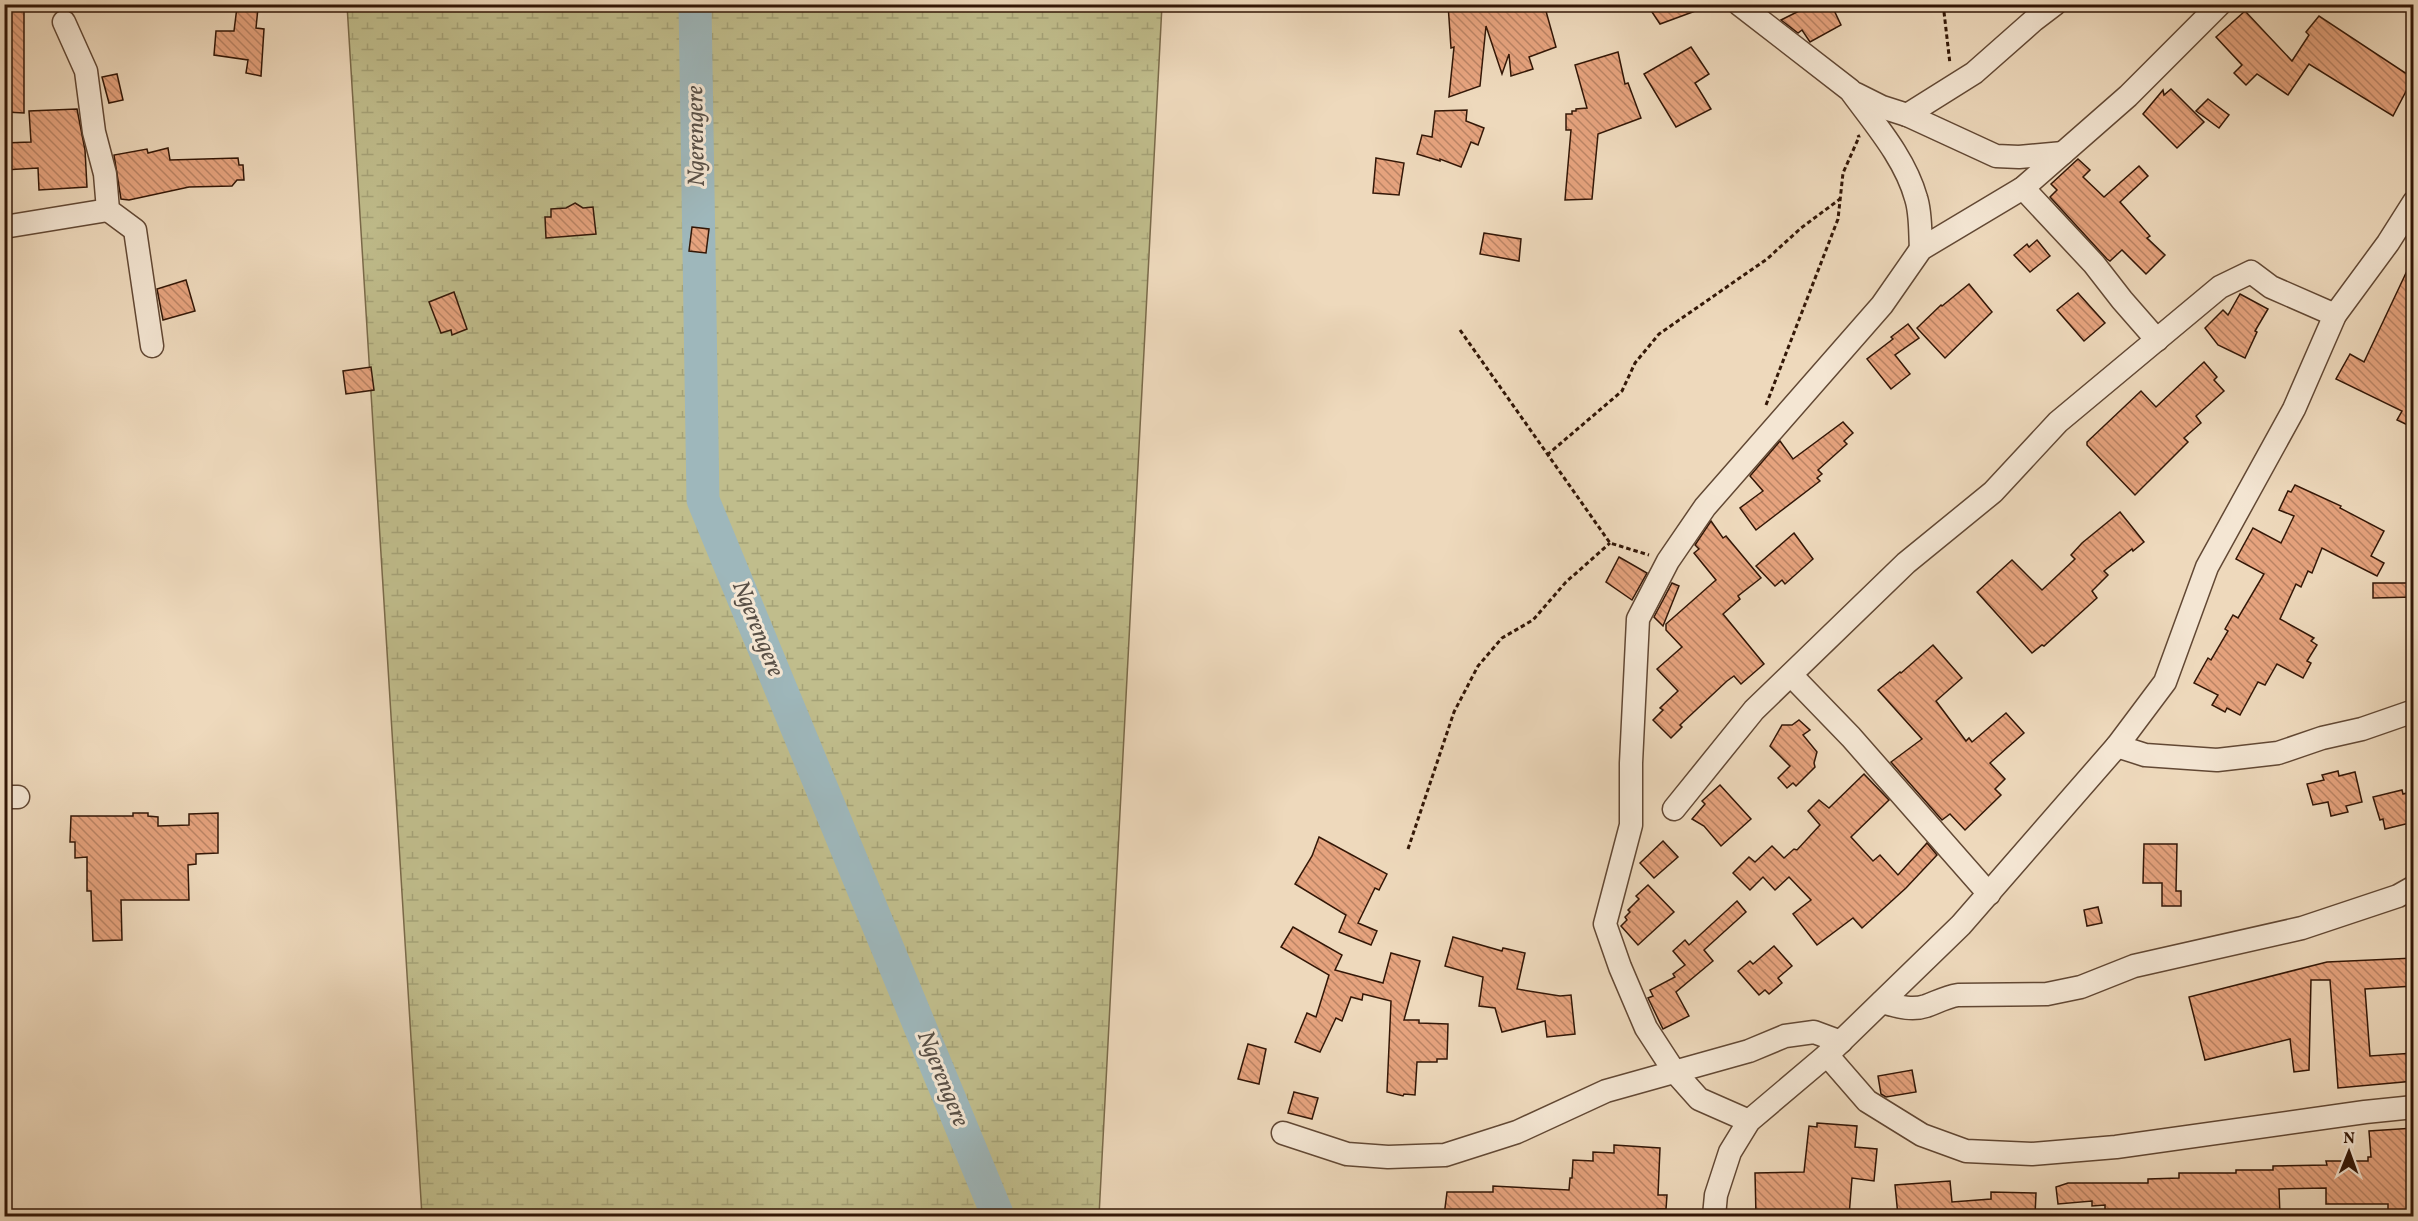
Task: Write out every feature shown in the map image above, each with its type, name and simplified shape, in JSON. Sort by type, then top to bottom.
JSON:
[{"type":"street","points":[[1739,4],[1850,90],[1882,107],[1907,115],[1996,156],[2019,157],[2063,153]]},
{"type":"street","points":[[1907,115],[1974,73],[2055,4]]},
{"type":"street","points":[[1749,1121],[1699,1099],[1674,1071],[1646,1028],[1620,967],[1605,924],[1631,825],[1631,763],[1638,619],[1668,561],[1705,507],[1881,306],[1921,249],[2023,188],[2127,96],[2220,4]]},
{"type":"street","points":[[64,22],[86,71],[94,132],[105,174],[108,210]]},
{"type":"street","points":[[1850,90],[1899,158],[1917,198],[1921,249]]},
{"type":"street","points":[[2023,188],[2094,264],[2121,300],[2157,340]]},
{"type":"street","points":[[1714,1216],[1716,1195],[1730,1152],[1749,1121],[1834,1049],[1961,925],[2117,746],[2165,682],[2207,567],[2294,409],[2335,315],[2388,243],[2414,202]]},
{"type":"street","points":[[4,227],[108,210],[135,230],[152,346]]},
{"type":"street","points":[[1674,809],[1754,710],[1906,563],[1993,492],[2058,422],[2220,287],[2251,272],[2271,287],[2335,315]]},
{"type":"street","points":[[1791,675],[1851,737],[1989,894]]},
{"type":"street","points":[[2117,746],[2145,755],[2217,760],[2278,753],[2322,738],[2362,729],[2414,711]]},
{"type":"street","points":[[1882,1002],[1910,1009],[1958,995],[2047,993],[2070,990],[2134,966],[2302,928],[2398,896],[2414,887]]},
{"type":"street","points":[[1283,1133],[1347,1154],[1388,1157],[1445,1155],[1518,1132],[1606,1091],[1749,1051],[1799,1033],[1814,1032],[1834,1049],[1867,1101],[1922,1135],[1966,1151],[2032,1154],[2106,1148],[2414,1107]]},
{"type":"path","points":[[1761,443],[1766,404],[1838,219],[1843,173],[1859,137],[1853,127]]},
{"type":"path","points":[[1547,455],[1622,391],[1635,363],[1659,334],[1767,260],[1801,228],[1840,199]]},
{"type":"path","points":[[1460,330],[1610,543],[1668,561]]},
{"type":"path","points":[[1408,849],[1454,712],[1478,666],[1502,638],[1533,620],[1566,582],[1610,543]]},
{"type":"green space","points":[[347,5],[1162,5],[1099,1216],[422,1216]]},
{"type":"building","points":[[4,4],[24,4],[24,113],[6,112],[9,63],[4,63]]},
{"type":"building","points":[[1448,4],[1544,4],[1556,47],[1529,57],[1533,69],[1511,76],[1509,54],[1502,74],[1486,26],[1480,86],[1449,97],[1454,47],[1451,48]]},
{"type":"building","points":[[1660,4],[1709,4],[1709,6],[1660,24],[1650,9]]},
{"type":"building","points":[[1813,4],[1831,4],[1841,25],[1810,42],[1802,30],[1798,33],[1781,20]]},
{"type":"building","points":[[237,7],[258,8],[256,28],[264,29],[261,76],[246,73],[248,60],[214,55],[216,31],[234,31]]},
{"type":"building","points":[[2245,11],[2292,61],[2309,35],[2306,32],[2319,16],[2413,78],[2393,116],[2309,64],[2288,95],[2257,74],[2246,85],[2234,73],[2242,65],[2216,37]]},
{"type":"building","points":[[1691,47],[1709,74],[1695,83],[1711,109],[1676,127],[1644,74]]},
{"type":"building","points":[[1618,52],[1625,84],[1628,83],[1641,118],[1598,134],[1592,199],[1565,200],[1571,130],[1566,130],[1566,114],[1572,114],[1572,111],[1576,109],[1587,108],[1575,65]]},
{"type":"building","points":[[117,74],[123,100],[109,103],[102,77]]},
{"type":"building","points":[[2171,89],[2204,122],[2177,148],[2143,114],[2163,90],[2164,95]]},
{"type":"building","points":[[2208,99],[2229,115],[2219,128],[2196,111]]},
{"type":"building","points":[[77,109],[85,150],[87,187],[39,190],[38,168],[4,170],[4,143],[31,142],[29,111]]},
{"type":"building","points":[[1467,110],[1466,121],[1484,128],[1478,145],[1471,142],[1461,167],[1417,154],[1422,135],[1432,137],[1435,111]]},
{"type":"building","points":[[168,148],[170,160],[238,158],[239,165],[243,165],[244,180],[237,180],[232,186],[189,187],[129,200],[121,199],[114,155],[147,149],[148,153]]},
{"type":"building","points":[[1376,158],[1404,163],[1399,195],[1373,193]]},
{"type":"building","points":[[2078,159],[2090,170],[2083,177],[2104,197],[2139,166],[2148,176],[2120,202],[2150,236],[2147,238],[2165,255],[2146,274],[2122,250],[2110,261],[2107,259],[2050,197],[2057,190],[2051,184]]},
{"type":"building","points":[[575,203],[583,208],[593,207],[596,234],[546,238],[545,217],[551,217],[551,209],[566,208]]},
{"type":"building","points":[[692,227],[709,229],[706,253],[689,251]]},
{"type":"building","points":[[1484,233],[1521,239],[1519,261],[1480,254]]},
{"type":"building","points":[[2037,240],[2050,256],[2030,272],[2014,255],[2027,244],[2029,247]]},
{"type":"building","points":[[2414,256],[2414,428],[2397,420],[2402,411],[2336,379],[2350,354],[2364,362]]},
{"type":"building","points":[[186,280],[195,311],[163,320],[157,289]]},
{"type":"building","points":[[1969,284],[1992,312],[1945,358],[1917,328],[1941,305]]},
{"type":"building","points":[[454,292],[467,329],[452,335],[451,330],[441,333],[429,302]]},
{"type":"building","points":[[2078,293],[2105,323],[2084,341],[2057,310]]},
{"type":"building","points":[[2240,294],[2268,309],[2255,331],[2257,332],[2245,358],[2218,345],[2205,328],[2223,310],[2228,315]]},
{"type":"building","points":[[1908,324],[1919,338],[1895,355],[1910,374],[1891,389],[1867,359]]},
{"type":"building","points":[[2204,362],[2217,377],[2214,380],[2224,391],[2196,416],[2201,423],[2184,438],[2188,442],[2135,495],[2087,445],[2087,442],[2141,391],[2156,407]]},
{"type":"building","points":[[371,367],[374,390],[346,394],[343,371]]},
{"type":"building","points":[[1843,422],[1853,433],[1844,441],[1847,444],[1818,470],[1822,474],[1817,478],[1820,481],[1756,530],[1740,508],[1763,491],[1750,476],[1780,441],[1793,459]]},
{"type":"building","points":[[2295,485],[2341,506],[2340,508],[2384,531],[2371,556],[2384,563],[2377,576],[2322,548],[2312,573],[2308,571],[2301,587],[2296,584],[2280,619],[2314,638],[2311,641],[2317,645],[2307,661],[2311,663],[2303,678],[2277,664],[2265,685],[2258,682],[2240,715],[2227,708],[2225,712],[2212,705],[2218,695],[2194,683],[2208,658],[2211,660],[2228,631],[2225,629],[2233,615],[2238,618],[2264,574],[2236,559],[2253,528],[2281,543],[2294,516],[2279,510],[2288,491],[2291,492]]},
{"type":"building","points":[[2120,512],[2144,542],[2104,571],[2108,575],[2092,591],[2097,598],[2044,646],[2042,645],[2032,653],[1977,592],[2012,560],[2042,590],[2075,559],[2071,555],[2082,543]]},
{"type":"building","points":[[1711,521],[1723,538],[1726,536],[1761,578],[1738,596],[1740,599],[1723,614],[1764,664],[1741,684],[1734,676],[1727,681],[1680,725],[1682,727],[1671,738],[1653,720],[1663,710],[1660,708],[1678,691],[1657,669],[1682,647],[1666,630],[1666,624],[1716,580],[1694,553],[1699,549],[1695,545]]},
{"type":"building","points":[[1794,533],[1813,559],[1785,584],[1782,580],[1775,586],[1756,566]]},
{"type":"building","points":[[1619,557],[1647,573],[1632,600],[1606,582]]},
{"type":"building","points":[[1672,583],[1679,586],[1663,626],[1654,617]]},
{"type":"building","points":[[2373,583],[2414,583],[2414,597],[2373,598]]},
{"type":"building","points":[[1933,645],[1962,678],[1936,701],[1966,741],[1969,738],[1972,742],[2006,713],[2024,733],[1990,763],[2005,779],[1995,789],[2001,795],[1965,830],[1950,814],[1942,820],[1891,762],[1922,739],[1878,690]]},
{"type":"building","points":[[1799,720],[1810,730],[1803,735],[1817,752],[1815,767],[1796,786],[1793,783],[1787,788],[1778,778],[1790,766],[1770,746],[1782,725],[1792,725]]},
{"type":"building","points":[[2338,771],[2339,776],[2355,772],[2362,802],[2346,806],[2348,812],[2331,816],[2328,802],[2313,805],[2307,784],[2324,780],[2322,775]]},
{"type":"building","points":[[1864,774],[1889,800],[1851,837],[1873,861],[1880,855],[1898,875],[1927,843],[1937,855],[1906,888],[1862,928],[1853,918],[1817,945],[1793,914],[1811,900],[1789,877],[1775,890],[1763,877],[1750,890],[1733,873],[1749,857],[1755,862],[1772,846],[1784,858],[1794,849],[1797,850],[1820,825],[1808,811],[1819,800],[1829,808]]},
{"type":"building","points":[[1720,785],[1751,819],[1721,846],[1704,826],[1692,819],[1705,804],[1702,801]]},
{"type":"building","points":[[2402,790],[2403,794],[2414,791],[2414,822],[2385,829],[2373,797]]},
{"type":"building","points":[[133,813],[148,813],[148,816],[158,817],[158,826],[189,825],[189,814],[218,813],[218,853],[196,854],[196,864],[188,865],[189,900],[121,900],[122,940],[93,941],[91,891],[87,891],[87,857],[75,858],[75,842],[70,842],[71,816],[133,816]]},
{"type":"building","points":[[1319,837],[1387,874],[1379,890],[1375,888],[1358,923],[1377,931],[1371,945],[1339,932],[1346,915],[1295,884],[1312,856]]},
{"type":"building","points":[[1663,841],[1678,857],[1654,878],[1640,863]]},
{"type":"building","points":[[2144,844],[2177,844],[2176,891],[2181,891],[2181,906],[2162,906],[2162,883],[2143,883]]},
{"type":"building","points":[[1648,885],[1674,912],[1638,945],[1621,926],[1627,920],[1625,917],[1630,912],[1628,910],[1639,899],[1636,896]]},
{"type":"building","points":[[1737,901],[1746,912],[1704,950],[1713,961],[1676,992],[1689,1016],[1663,1029],[1648,998],[1653,996],[1650,990],[1675,977],[1673,974],[1685,965],[1673,951],[1685,940],[1689,945]]},
{"type":"building","points":[[2098,907],[2102,923],[2087,926],[2084,910]]},
{"type":"building","points":[[1293,927],[1342,955],[1335,970],[1383,983],[1391,953],[1420,961],[1404,1020],[1448,1024],[1447,1059],[1437,1059],[1437,1062],[1417,1062],[1415,1095],[1404,1094],[1403,1096],[1387,1092],[1391,1001],[1363,994],[1362,1000],[1351,997],[1342,1021],[1336,1018],[1320,1052],[1295,1042],[1307,1013],[1316,1017],[1329,975],[1281,947]]},
{"type":"building","points":[[1453,937],[1502,951],[1503,948],[1525,953],[1517,989],[1560,996],[1571,995],[1575,1034],[1547,1037],[1545,1021],[1502,1032],[1495,1008],[1479,1006],[1483,977],[1445,966]]},
{"type":"building","points":[[1774,946],[1792,966],[1778,978],[1782,983],[1769,994],[1765,990],[1759,995],[1738,971],[1750,961],[1753,964]]},
{"type":"building","points":[[2414,958],[2414,986],[2365,989],[2370,1056],[2414,1053],[2414,1081],[2338,1088],[2330,980],[2311,980],[2309,1070],[2294,1072],[2290,1039],[2205,1060],[2189,997],[2327,962]]},
{"type":"building","points":[[1248,1044],[1266,1049],[1259,1084],[1238,1079]]},
{"type":"building","points":[[1912,1070],[1916,1092],[1886,1097],[1881,1094],[1878,1076]]},
{"type":"building","points":[[1294,1092],[1318,1098],[1312,1119],[1288,1113]]},
{"type":"building","points":[[1817,1123],[1857,1126],[1855,1147],[1877,1149],[1874,1181],[1852,1178],[1849,1216],[1756,1216],[1755,1173],[1804,1172],[1809,1126],[1817,1127]]},
{"type":"building","points":[[2414,1128],[2414,1216],[2388,1216],[2388,1204],[2326,1204],[2326,1188],[2279,1189],[2280,1216],[2105,1216],[2105,1205],[2092,1206],[2092,1201],[2058,1204],[2056,1187],[2068,1183],[2148,1183],[2148,1179],[2179,1178],[2179,1173],[2236,1173],[2236,1170],[2273,1170],[2273,1166],[2327,1165],[2326,1161],[2368,1161],[2368,1157],[2371,1157],[2369,1131]]},
{"type":"building","points":[[1614,1145],[1660,1148],[1658,1195],[1667,1195],[1666,1209],[1657,1209],[1656,1216],[1569,1216],[1503,1212],[1503,1216],[1444,1216],[1447,1192],[1493,1192],[1493,1186],[1569,1190],[1573,1160],[1593,1161],[1593,1152],[1614,1153]]},
{"type":"building","points":[[1950,1181],[1952,1202],[1991,1199],[1991,1192],[2036,1193],[2035,1216],[1898,1216],[1895,1185]]},
{"type":"waterway","name":"Ngerengere","points":[[695,4],[703,500],[998,1216]]}]
